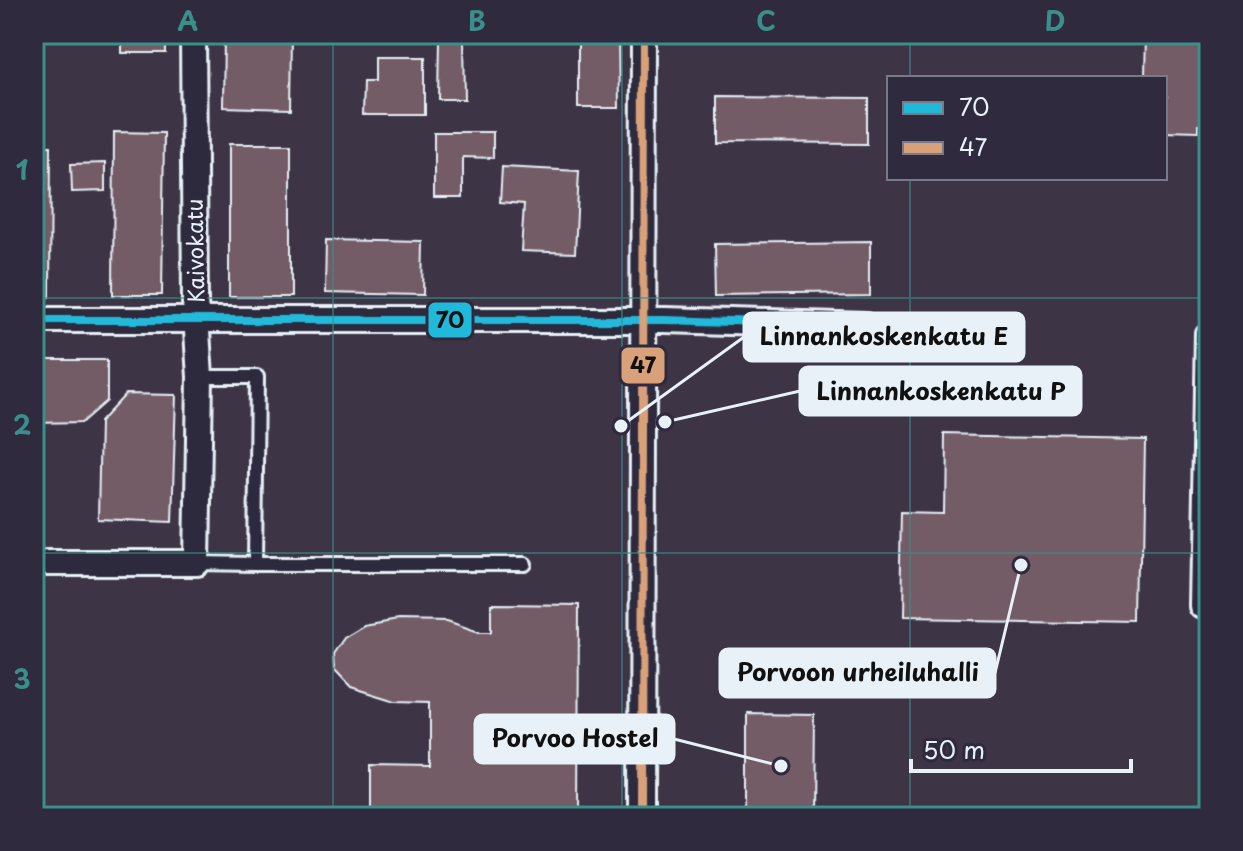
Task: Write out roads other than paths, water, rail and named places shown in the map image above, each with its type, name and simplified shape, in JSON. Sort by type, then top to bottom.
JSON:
[{"type":"street","name":"Kaivokatu","points":[[193,34],[195,319],[200,377],[197,563]]},
{"type":"street","points":[[642,817],[644,34]]},
{"type":"street","points":[[34,320],[643,320],[866,326]]},
{"type":"street","points":[[1209,337],[1204,605],[1209,606]]},
{"type":"street","points":[[47,563],[197,563]]},
{"type":"lane","points":[[200,377],[257,377],[255,564]]},
{"type":"lane","points":[[197,563],[525,564]]},
{"type":"place","name":"Linnankoskenkatu P","points":[[665,422]]},
{"type":"place","name":"Linnankoskenkatu E","points":[[621,426]]},
{"type":"place","name":"Porvoon urheiluhalli","points":[[1021,565]]},
{"type":"place","name":"Porvoo Hostel","points":[[781,766]]}]
